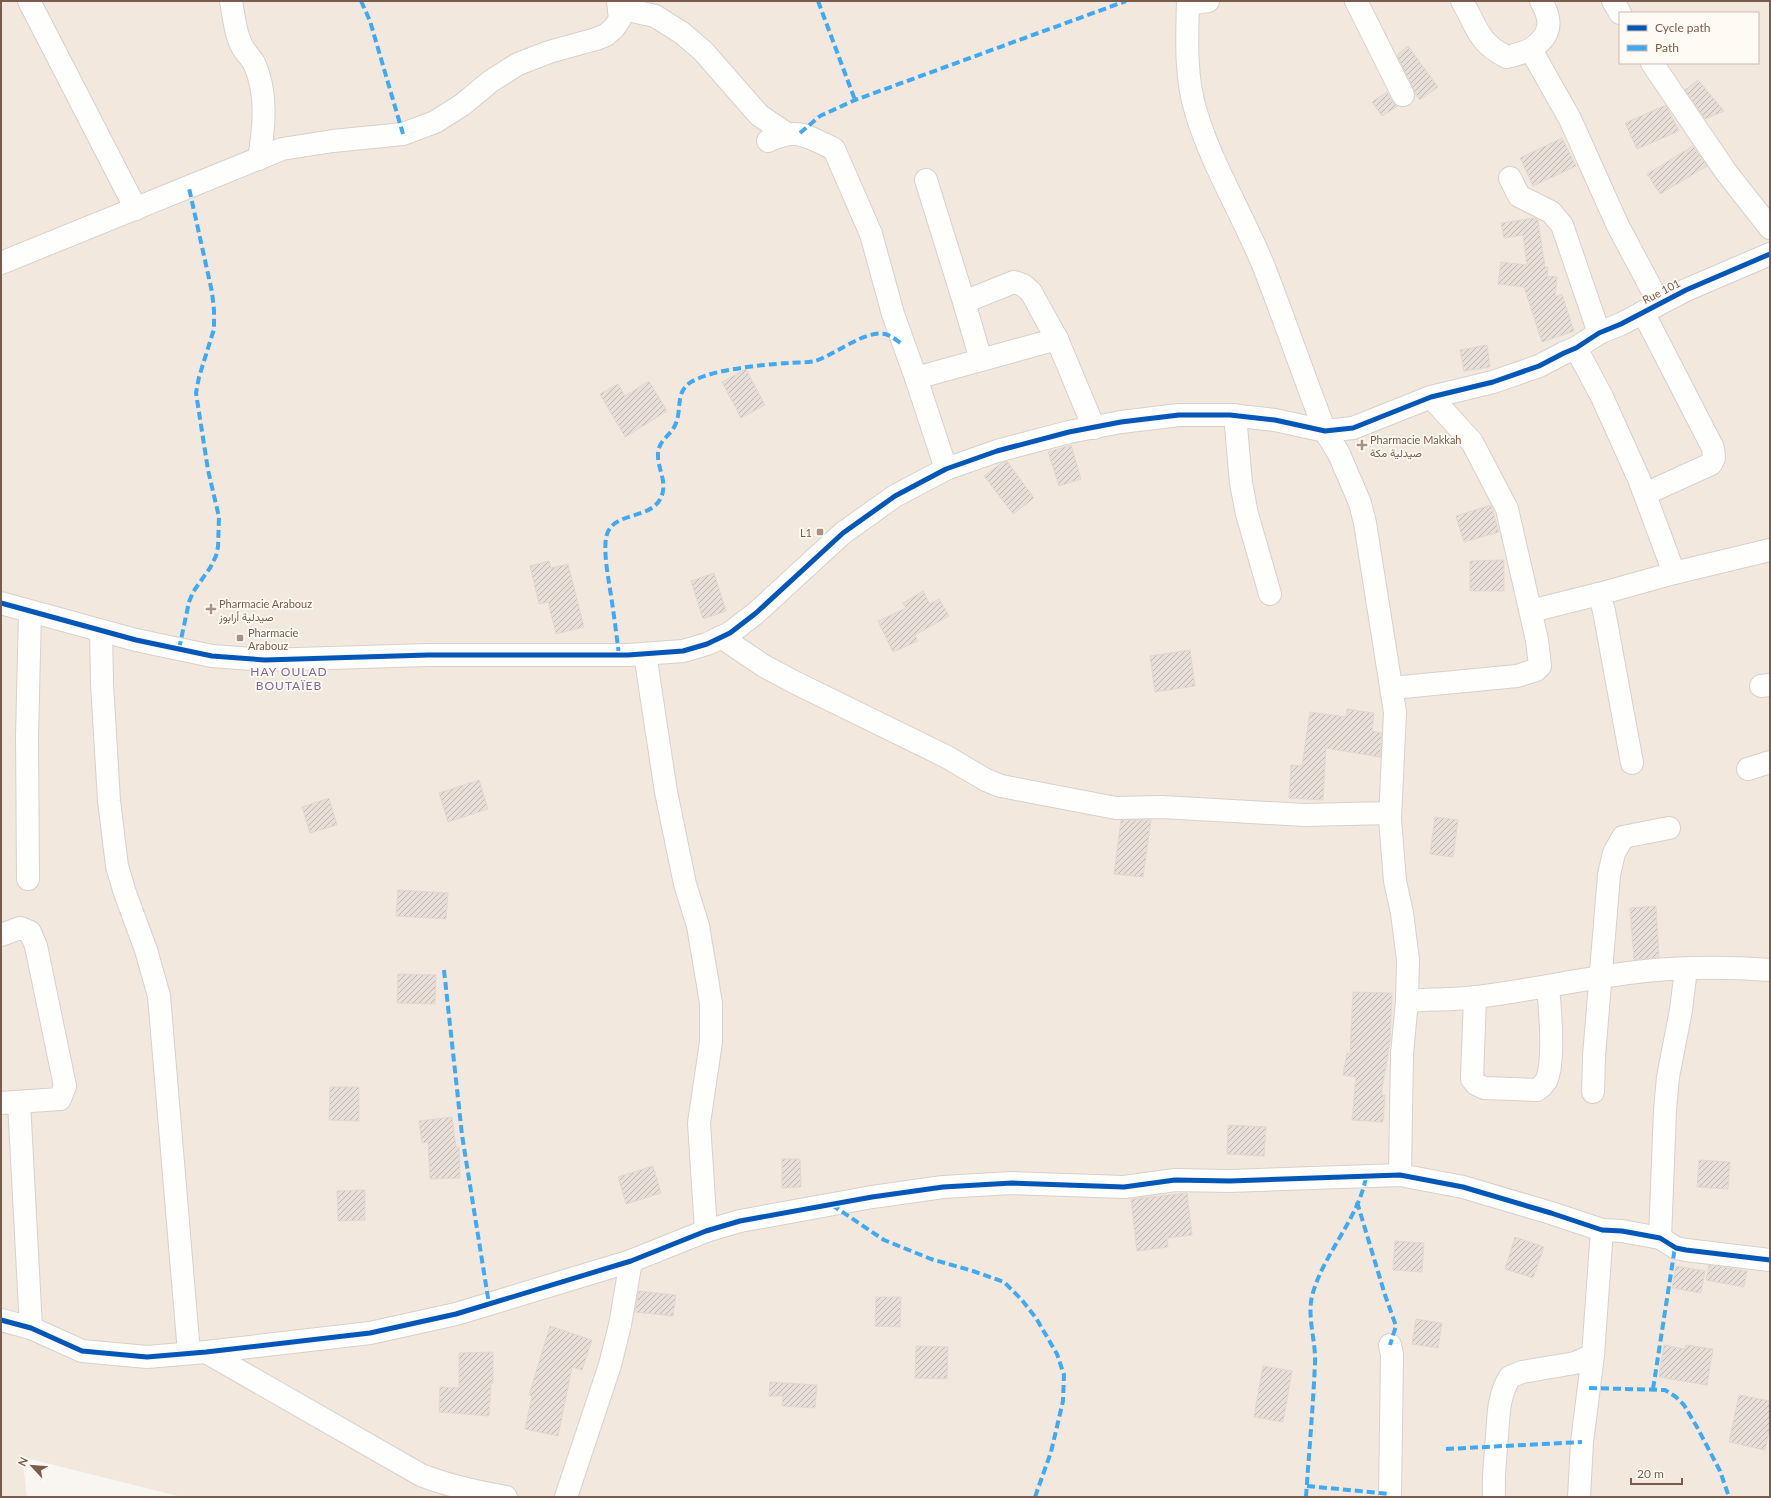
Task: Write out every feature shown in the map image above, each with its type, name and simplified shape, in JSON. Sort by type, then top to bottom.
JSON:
[{"type":"street","points":[[29,1],[136,209]]},
{"type":"street","points":[[231,1],[239,40],[242,48],[254,63],[262,91],[264,115],[263,135],[259,159]]},
{"type":"street","points":[[1356,1],[1403,95]]},
{"type":"street","points":[[1462,1],[1482,40],[1494,51],[1507,57],[1530,50],[1545,36],[1549,29],[1548,12],[1541,1]]},
{"type":"street","points":[[1613,1],[1619,12]]},
{"type":"street","points":[[1194,2],[1188,55],[1190,83],[1195,111],[1204,137],[1263,266],[1325,432],[1339,454],[1360,503],[1365,524],[1396,712],[1390,813],[1395,881],[1402,914],[1408,960],[1407,1001],[1402,1054],[1400,1176]]},
{"type":"street","points":[[1,263],[282,149],[333,141],[403,134],[434,122],[462,105],[491,81],[518,64],[549,52],[606,35],[614,28],[620,19],[619,4],[655,16],[682,33],[703,51],[760,115],[777,138],[800,133],[834,149],[871,234],[893,314],[946,469]]},
{"type":"street","points":[[1530,50],[1570,119],[1618,226],[1651,307],[1713,448],[1714,458],[1711,464],[1644,494]]},
{"type":"street","points":[[1653,64],[1726,172],[1770,228]]},
{"type":"street","points":[[1510,178],[1519,196],[1551,212],[1562,225],[1599,333]]},
{"type":"street","points":[[926,180],[981,360]]},
{"type":"street","name":"Rue 101","points":[[1325,432],[1353,428],[1431,398],[1500,379],[1539,366],[1570,351],[1599,333],[1621,324],[1686,290],[1770,254]]},
{"type":"street","points":[[964,302],[1014,282],[1023,285],[1031,292],[1057,339],[1094,428]]},
{"type":"street","points":[[916,378],[1057,339]]},
{"type":"street","points":[[1570,351],[1602,398],[1644,494],[1674,573]]},
{"type":"street","points":[[1392,688],[1517,676],[1536,670],[1540,666],[1531,611],[1507,509],[1472,442],[1431,398]]},
{"type":"street","points":[[1,603],[101,631],[212,656],[265,660],[428,655],[645,654],[683,651],[730,633],[756,613],[843,533],[895,496],[946,469],[997,451],[1069,432],[1179,415],[1235,415],[1275,420],[1325,432]]},
{"type":"street","points":[[1235,415],[1241,483],[1247,514],[1270,594]]},
{"type":"street","points":[[1531,611],[1674,573],[1770,550]]},
{"type":"street","points":[[1599,594],[1604,611],[1632,763]]},
{"type":"street","points":[[28,878],[27,736],[30,612]]},
{"type":"street","points":[[101,631],[102,690],[109,801],[117,866],[125,893],[146,950],[159,996],[198,1352]]},
{"type":"street","points":[[721,637],[764,666],[796,683],[947,757],[986,780],[1002,786],[1116,808],[1162,807],[1304,815],[1390,813]]},
{"type":"street","points":[[645,654],[666,792],[685,884],[698,926],[711,1003],[710,1042],[699,1123],[706,1231]]},
{"type":"street","points":[[1748,768],[1770,762]]},
{"type":"street","points":[[1593,1092],[1594,1056],[1609,875],[1614,853],[1623,837],[1669,828]]},
{"type":"street","points":[[1,934],[20,928],[30,932],[36,946],[65,1086],[60,1099],[10,1103],[31,1328]]},
{"type":"street","points":[[1407,1001],[1475,997],[1548,987],[1601,977],[1686,969],[1722,968],[1770,970]]},
{"type":"street","points":[[1660,1238],[1665,1110],[1668,1077],[1681,1010],[1686,969]]},
{"type":"street","points":[[1475,997],[1472,1079],[1476,1084],[1484,1088],[1537,1090],[1546,1082],[1549,1069],[1551,1021],[1548,987]]},
{"type":"street","points":[[1,1320],[31,1328],[82,1351],[147,1356],[198,1352],[370,1333],[456,1314],[632,1261],[706,1231],[740,1221],[872,1197],[943,1187],[1012,1183],[1124,1187],[1175,1180],[1230,1182],[1400,1176],[1463,1187],[1602,1230],[1622,1231],[1660,1238],[1675,1248],[1770,1260]]},
{"type":"street","points":[[1578,1497],[1582,1442],[1593,1355],[1602,1230]]},
{"type":"street","points":[[569,1496],[610,1365],[620,1325],[632,1261]]},
{"type":"street","points":[[1390,1345],[1392,1363],[1390,1497]]},
{"type":"street","points":[[198,1352],[421,1475],[468,1490],[506,1497]]},
{"type":"street","points":[[1494,1497],[1493,1480],[1497,1418],[1505,1387],[1510,1377],[1522,1372],[1574,1363],[1593,1355]]},
{"type":"shaded area","points":[[1,1],[1770,1],[1770,1497],[182,1497],[22,1457],[27,1497],[1,1497]]},
{"type":"building","points":[[1408,46],[1438,87],[1420,100],[1415,94],[1397,55]]},
{"type":"building","points":[[1698,80],[1724,111],[1705,119],[1685,90]]},
{"type":"building","points":[[1387,92],[1392,101],[1398,106],[1382,116],[1372,102]]},
{"type":"building","points":[[1666,105],[1679,131],[1637,149],[1625,123]]},
{"type":"building","points":[[1562,138],[1576,166],[1533,186],[1520,158]]},
{"type":"building","points":[[1693,146],[1707,166],[1660,194],[1647,174]]},
{"type":"building","points":[[1535,218],[1538,220],[1545,267],[1548,267],[1547,276],[1557,277],[1555,297],[1562,294],[1574,331],[1542,342],[1524,287],[1498,284],[1501,262],[1527,265],[1523,235],[1504,238],[1501,223]]},
{"type":"building","points":[[1487,345],[1490,367],[1464,371],[1460,350]]},
{"type":"building","points":[[746,369],[765,405],[741,418],[722,382]]},
{"type":"building","points":[[649,381],[667,411],[625,437],[600,394],[618,384],[625,396]]},
{"type":"building","points":[[1071,445],[1081,479],[1059,486],[1048,452]]},
{"type":"building","points":[[1007,461],[1034,498],[1013,514],[984,476],[1003,462]]},
{"type":"building","points":[[1491,505],[1499,532],[1464,542],[1456,516]]},
{"type":"building","points":[[1504,560],[1504,591],[1470,591],[1470,561]]},
{"type":"building","points":[[549,561],[551,568],[568,564],[584,627],[556,634],[548,602],[539,604],[530,566]]},
{"type":"building","points":[[714,573],[726,611],[703,619],[691,581]]},
{"type":"building","points":[[923,591],[930,604],[939,599],[949,616],[915,635],[918,641],[893,652],[878,621],[906,608],[903,603]]},
{"type":"building","points":[[1190,650],[1195,686],[1155,692],[1150,656]]},
{"type":"building","points":[[1347,709],[1374,713],[1372,731],[1382,733],[1380,757],[1326,748],[1323,800],[1289,798],[1291,765],[1302,766],[1310,712],[1346,717]]},
{"type":"building","points":[[479,780],[488,809],[448,822],[439,793]]},
{"type":"building","points":[[329,798],[337,825],[310,833],[302,807]]},
{"type":"building","points":[[1435,817],[1458,820],[1453,857],[1430,854]]},
{"type":"building","points":[[1121,820],[1151,820],[1143,877],[1114,874]]},
{"type":"building","points":[[398,890],[448,893],[446,919],[396,916]]},
{"type":"building","points":[[1656,906],[1659,957],[1634,960],[1630,908]]},
{"type":"building","points":[[398,974],[436,975],[435,1004],[397,1003]]},
{"type":"building","points":[[1353,992],[1392,993],[1390,1042],[1381,1095],[1385,1095],[1383,1122],[1352,1120],[1356,1077],[1343,1075],[1347,1053],[1350,1054]]},
{"type":"building","points":[[330,1087],[359,1087],[359,1121],[329,1120]]},
{"type":"building","points":[[452,1117],[456,1147],[459,1147],[460,1178],[430,1179],[428,1142],[422,1143],[419,1121]]},
{"type":"building","points":[[1228,1125],[1266,1127],[1264,1156],[1227,1154]]},
{"type":"building","points":[[782,1159],[800,1159],[801,1187],[782,1188]]},
{"type":"building","points":[[1699,1160],[1730,1162],[1728,1189],[1697,1187]]},
{"type":"building","points":[[653,1166],[661,1193],[626,1204],[618,1177]]},
{"type":"building","points":[[365,1190],[365,1220],[338,1221],[337,1191]]},
{"type":"building","points":[[1187,1193],[1192,1235],[1167,1238],[1168,1247],[1137,1251],[1131,1199]]},
{"type":"building","points":[[1515,1237],[1544,1247],[1533,1278],[1505,1269]]},
{"type":"building","points":[[1395,1241],[1424,1243],[1422,1272],[1393,1270]]},
{"type":"building","points":[[1709,1265],[1747,1271],[1744,1287],[1706,1280]]},
{"type":"building","points":[[1676,1266],[1705,1271],[1701,1293],[1672,1288]]},
{"type":"building","points":[[639,1291],[676,1295],[673,1316],[635,1312]]},
{"type":"building","points":[[876,1297],[901,1297],[900,1327],[875,1326]]},
{"type":"building","points":[[1416,1319],[1442,1323],[1438,1348],[1412,1344]]},
{"type":"building","points":[[550,1326],[592,1340],[582,1370],[572,1367],[558,1436],[525,1429],[532,1396],[529,1395]]},
{"type":"building","points":[[1664,1345],[1685,1349],[1686,1345],[1713,1349],[1707,1385],[1659,1377]]},
{"type":"building","points":[[916,1346],[948,1347],[947,1379],[915,1378]]},
{"type":"building","points":[[493,1352],[493,1383],[491,1383],[489,1416],[439,1412],[440,1387],[459,1388],[459,1353]]},
{"type":"building","points":[[1263,1366],[1292,1371],[1283,1422],[1254,1417]]},
{"type":"building","points":[[770,1382],[817,1385],[815,1408],[782,1406],[783,1396],[769,1396]]},
{"type":"building","points":[[1739,1395],[1770,1401],[1770,1426],[1765,1450],[1729,1442]]},
{"type":"marked path","points":[[361,1],[370,21],[403,134]]},
{"type":"marked path","points":[[818,1],[855,100]]},
{"type":"marked path","points":[[800,133],[820,116],[855,100],[1126,1]]},
{"type":"marked path","points":[[179,649],[189,602],[193,592],[210,568],[216,556],[218,547],[219,517],[208,470],[196,393],[199,377],[214,329],[214,310],[212,292],[189,188]]},
{"type":"marked path","points":[[619,655],[606,561],[606,538],[609,529],[616,523],[650,509],[657,503],[662,495],[663,479],[658,458],[659,448],[676,423],[681,395],[686,386],[700,378],[738,368],[815,361],[859,339],[877,334],[885,334],[894,338],[903,345]]},
{"type":"marked path","points":[[444,970],[462,1135],[489,1304]]},
{"type":"marked path","points":[[1306,1497],[1315,1363],[1310,1313],[1312,1296],[1324,1266],[1356,1208],[1366,1177]]},
{"type":"marked path","points":[[1357,1202],[1396,1326],[1390,1345]]},
{"type":"marked path","points":[[832,1205],[884,1240],[931,1259],[1004,1282],[1021,1299],[1036,1318],[1057,1354],[1064,1375],[1063,1401],[1051,1452],[1035,1497]]},
{"type":"marked path","points":[[1653,1389],[1675,1247]]},
{"type":"marked path","points":[[1589,1388],[1665,1390],[1676,1397],[1684,1405],[1697,1427],[1720,1471],[1729,1497]]},
{"type":"marked path","points":[[1446,1449],[1582,1442]]},
{"type":"marked path","points":[[1307,1486],[1390,1494]]},
{"type":"cycle path","points":[[1,603],[136,640],[212,656],[265,660],[428,655],[628,655],[683,651],[707,644],[730,633],[756,613],[843,533],[895,496],[946,469],[997,451],[1069,432],[1121,422],[1179,415],[1230,415],[1275,420],[1325,431],[1353,428],[1431,397],[1493,382],[1539,366],[1576,348],[1599,333],[1621,324],[1686,290],[1770,254]]},
{"type":"cycle path","points":[[1,1320],[31,1328],[82,1351],[147,1357],[206,1352],[370,1333],[456,1314],[631,1261],[706,1231],[740,1221],[872,1197],[943,1187],[1012,1183],[1124,1187],[1175,1180],[1230,1181],[1400,1175],[1463,1187],[1602,1230],[1622,1231],[1660,1238],[1676,1248],[1770,1260]]},
{"type":"place","name":"Pharmacie Makkah صيدلية مكة","points":[[1362,445]]},
{"type":"place","name":"L1","points":[[820,532]]},
{"type":"place","name":"Pharmacie Arabouz صيدلية أرابوز","points":[[211,609]]},
{"type":"place","name":"Pharmacie Arabouz","points":[[240,638]]},
{"type":"district","name":"HAY OULAD BOUTAÏEB","points":[[289,678]]}]
